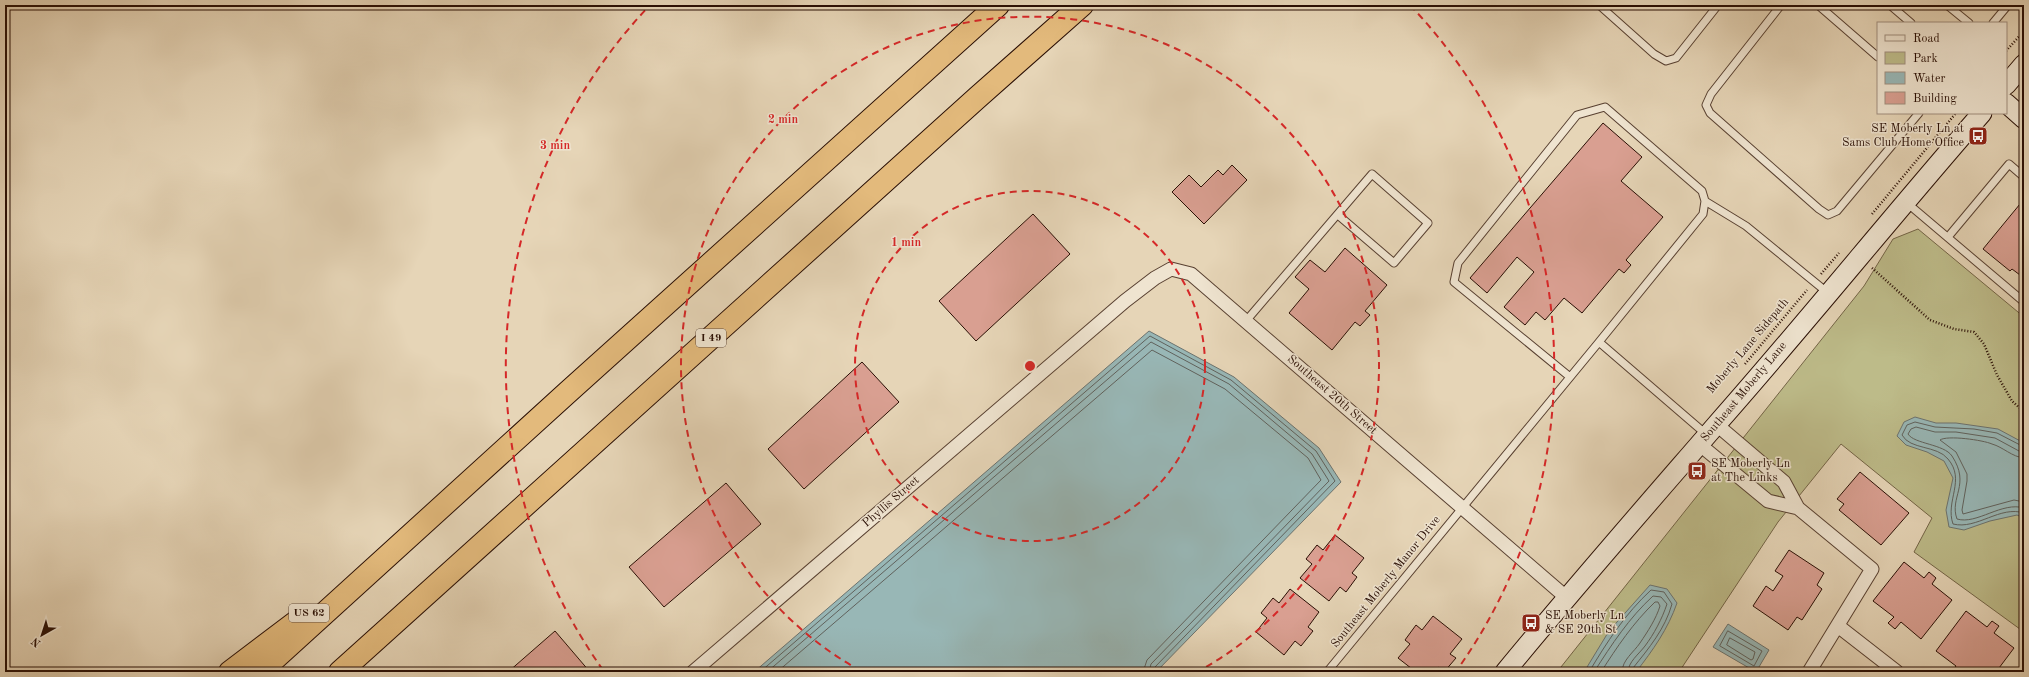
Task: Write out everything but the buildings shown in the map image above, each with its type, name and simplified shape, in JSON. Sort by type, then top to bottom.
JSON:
[{"type":"highway","points":[[260,672],[668,301],[998,5]]},
{"type":"highway","name":"I 49","points":[[340,672],[1082,5]]},
{"type":"highway","name":"US 62","points":[[230,672],[272,639],[389,555]]},
{"type":"street","points":[[2007,84],[2024,64]]},
{"type":"street","points":[[2007,104],[2024,119]]},
{"type":"street","name":"Southeast Moberly Lane","points":[[1505,672],[1708,435],[1905,201],[1981,114]]},
{"type":"street","name":"Southeast 20th Street","points":[[1088,332],[1155,278],[1171,270],[1191,274],[1567,598]]},
{"type":"street","name":"Phyllis Street","points":[[693,672],[1088,332]]},
{"type":"street","points":[[1708,435],[1768,501],[1798,508]]},
{"type":"street","points":[[1708,435],[1784,482],[1798,508],[1872,569],[1809,672]]},
{"type":"street","points":[[1838,626],[1898,672]]},
{"type":"lane","points":[[1604,7],[1654,54],[1666,61],[1676,58],[1718,5]]},
{"type":"lane","points":[[1781,5],[1711,94],[1706,105],[1710,113],[1819,209],[1828,215],[1837,210],[1917,114]]},
{"type":"lane","points":[[1818,5],[1877,55]]},
{"type":"lane","points":[[1890,5],[1910,22]]},
{"type":"lane","points":[[1994,22],[2008,5]]},
{"type":"lane","points":[[1951,6],[1968,22]]},
{"type":"lane","points":[[1570,377],[1454,282],[1458,263],[1577,116],[1605,107],[1702,191],[1705,202],[1746,226],[1828,293]]},
{"type":"lane","points":[[1948,237],[2008,164],[2024,177]]},
{"type":"lane","points":[[1246,321],[1372,174],[1428,223],[1394,263],[1338,215]]},
{"type":"lane","points":[[1905,201],[2024,302]]},
{"type":"lane","name":"Southeast Moberly Manor Drive","points":[[1327,672],[1703,214],[1705,202]]},
{"type":"lane","points":[[1599,342],[1708,435]]},
{"type":"path","points":[[2007,51],[2024,31]]},
{"type":"path","points":[[1871,215],[1955,114]]},
{"type":"path","points":[[1826,268],[1841,251]]},
{"type":"path","points":[[1869,265],[1930,320],[1954,329],[1974,332],[1984,344],[1997,375],[2012,401],[2024,412]]},
{"type":"path","name":"Moberly Lane Sidepath","points":[[1740,370],[1804,294]]},
{"type":"green space","points":[[1918,229],[2024,317],[2024,632],[1914,552],[1932,518],[1841,444],[1778,522],[1679,672],[1557,672],[1864,286],[1893,239]]},
{"type":"water","points":[[1149,331],[1234,377],[1319,448],[1341,482],[1156,672],[754,672]]},
{"type":"water","points":[[1915,417],[1936,423],[1956,423],[1998,429],[2024,443],[2024,518],[2017,515],[1990,521],[1964,530],[1949,527],[1946,510],[1953,478],[1944,461],[1927,452],[1906,445],[1897,436],[1904,422]]},
{"type":"water","points":[[1650,585],[1667,589],[1677,603],[1665,630],[1636,672],[1584,672],[1609,631]]},
{"type":"water","points":[[1728,624],[1769,650],[1756,672],[1713,647]]},
{"type":"place","name":"SE Moberly Ln at Sams Club Home Office","points":[[1978,136]]},
{"type":"place","name":"SE Moberly Ln at The Links","points":[[1697,471]]},
{"type":"place","name":"SE Moberly Ln & SE 20th St","points":[[1531,623]]}]
